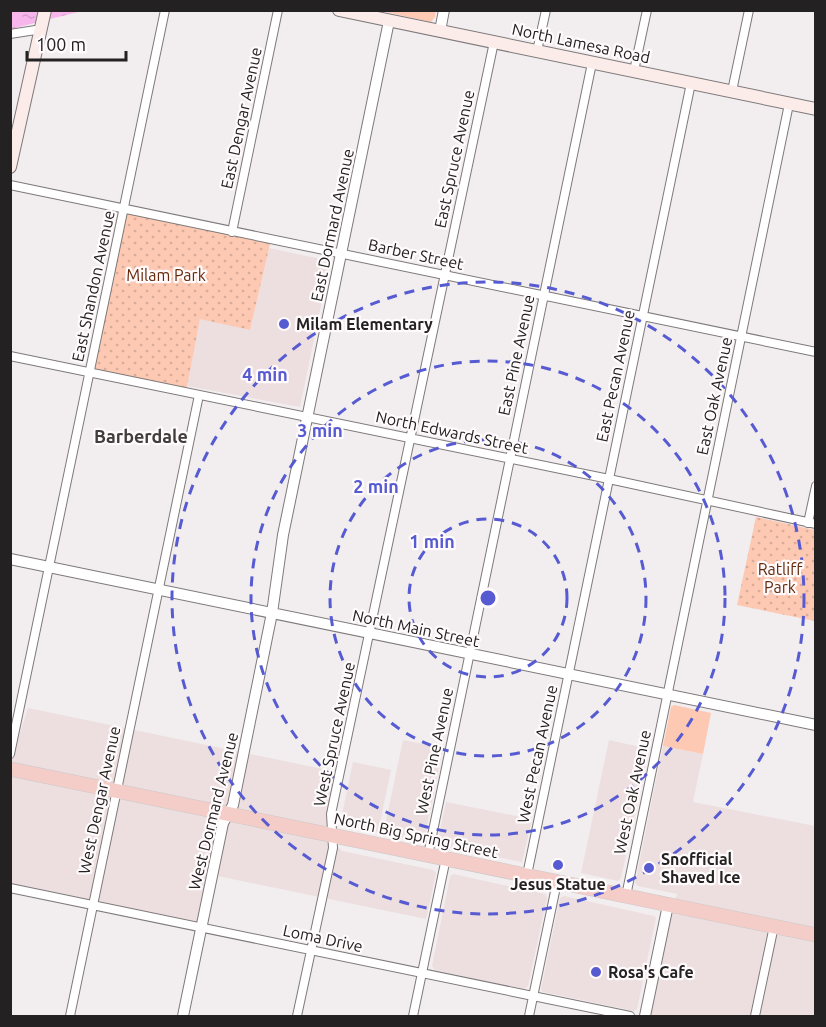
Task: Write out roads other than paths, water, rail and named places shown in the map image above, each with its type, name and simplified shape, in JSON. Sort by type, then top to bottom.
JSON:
[{"type":"highway","name":"North Big Spring Street","points":[[10,769],[816,935]]},
{"type":"main road","points":[[10,167],[45,10]]},
{"type":"main road","name":"North Lamesa Road","points":[[339,10],[816,109]]},
{"type":"street","name":"East Shandon Avenue","points":[[10,754],[165,10]]},
{"type":"street","name":"East Dengar Avenue","points":[[232,232],[278,10]]},
{"type":"street","points":[[440,31],[444,10]]},
{"type":"street","points":[[537,51],[546,10]]},
{"type":"street","points":[[634,71],[647,10]]},
{"type":"street","points":[[732,91],[749,10]]},
{"type":"street","name":"East Dormard Avenue","points":[[272,613],[283,535],[390,21]]},
{"type":"street","points":[[10,34],[42,29]]},
{"type":"street","name":"East Spruce Avenue","points":[[370,634],[494,42]]},
{"type":"street","name":"East Pine Avenue","points":[[469,654],[592,63]]},
{"type":"street","name":"East Pecan Avenue","points":[[569,675],[691,83]]},
{"type":"street","name":"East Oak Avenue","points":[[667,695],[789,104]]},
{"type":"street","name":"Barber Street","points":[[10,186],[816,352]]},
{"type":"street","name":"North Edwards Street","points":[[10,356],[609,479],[812,524]]},
{"type":"street","points":[[158,589],[199,395]]},
{"type":"street","points":[[812,524],[816,486]]},
{"type":"street","name":"North Main Street","points":[[10,559],[816,725]]},
{"type":"street","name":"West Dengar Avenue","points":[[69,1017],[158,589]]},
{"type":"street","name":"West Dormard Avenue","points":[[183,1017],[223,823],[233,805],[272,613]]},
{"type":"street","name":"West Spruce Avenue","points":[[297,1017],[333,848],[331,814],[370,634]]},
{"type":"street","name":"West Pine Avenue","points":[[428,855],[469,654]]},
{"type":"street","name":"West Pecan Avenue","points":[[526,875],[569,675]]},
{"type":"street","name":"West Oak Avenue","points":[[626,896],[667,695]]},
{"type":"street","points":[[413,1017],[446,858]]},
{"type":"street","points":[[529,1017],[557,882]]},
{"type":"street","name":"Loma Drive","points":[[10,888],[630,1017]]},
{"type":"street","points":[[645,1017],[668,904]]},
{"type":"street","points":[[755,1017],[774,926]]},
{"type":"water","points":[[11,11],[82,11],[11,29]]},
{"type":"place","name":"Milam Elementary","points":[[284,324]]},
{"type":"place","name":"Jesus Statue","points":[[558,865]]},
{"type":"place","name":"Snofficial Shaved Ice","points":[[649,868]]},
{"type":"place","name":"Rosa's Cafe","points":[[596,972]]},
{"type":"district","name":"Barberdale","points":[[141,437]]},
{"type":"park label","name":"Milam Park","points":[[166,275]]},
{"type":"park label","name":"Ratliff Park","points":[[780,578]]}]
